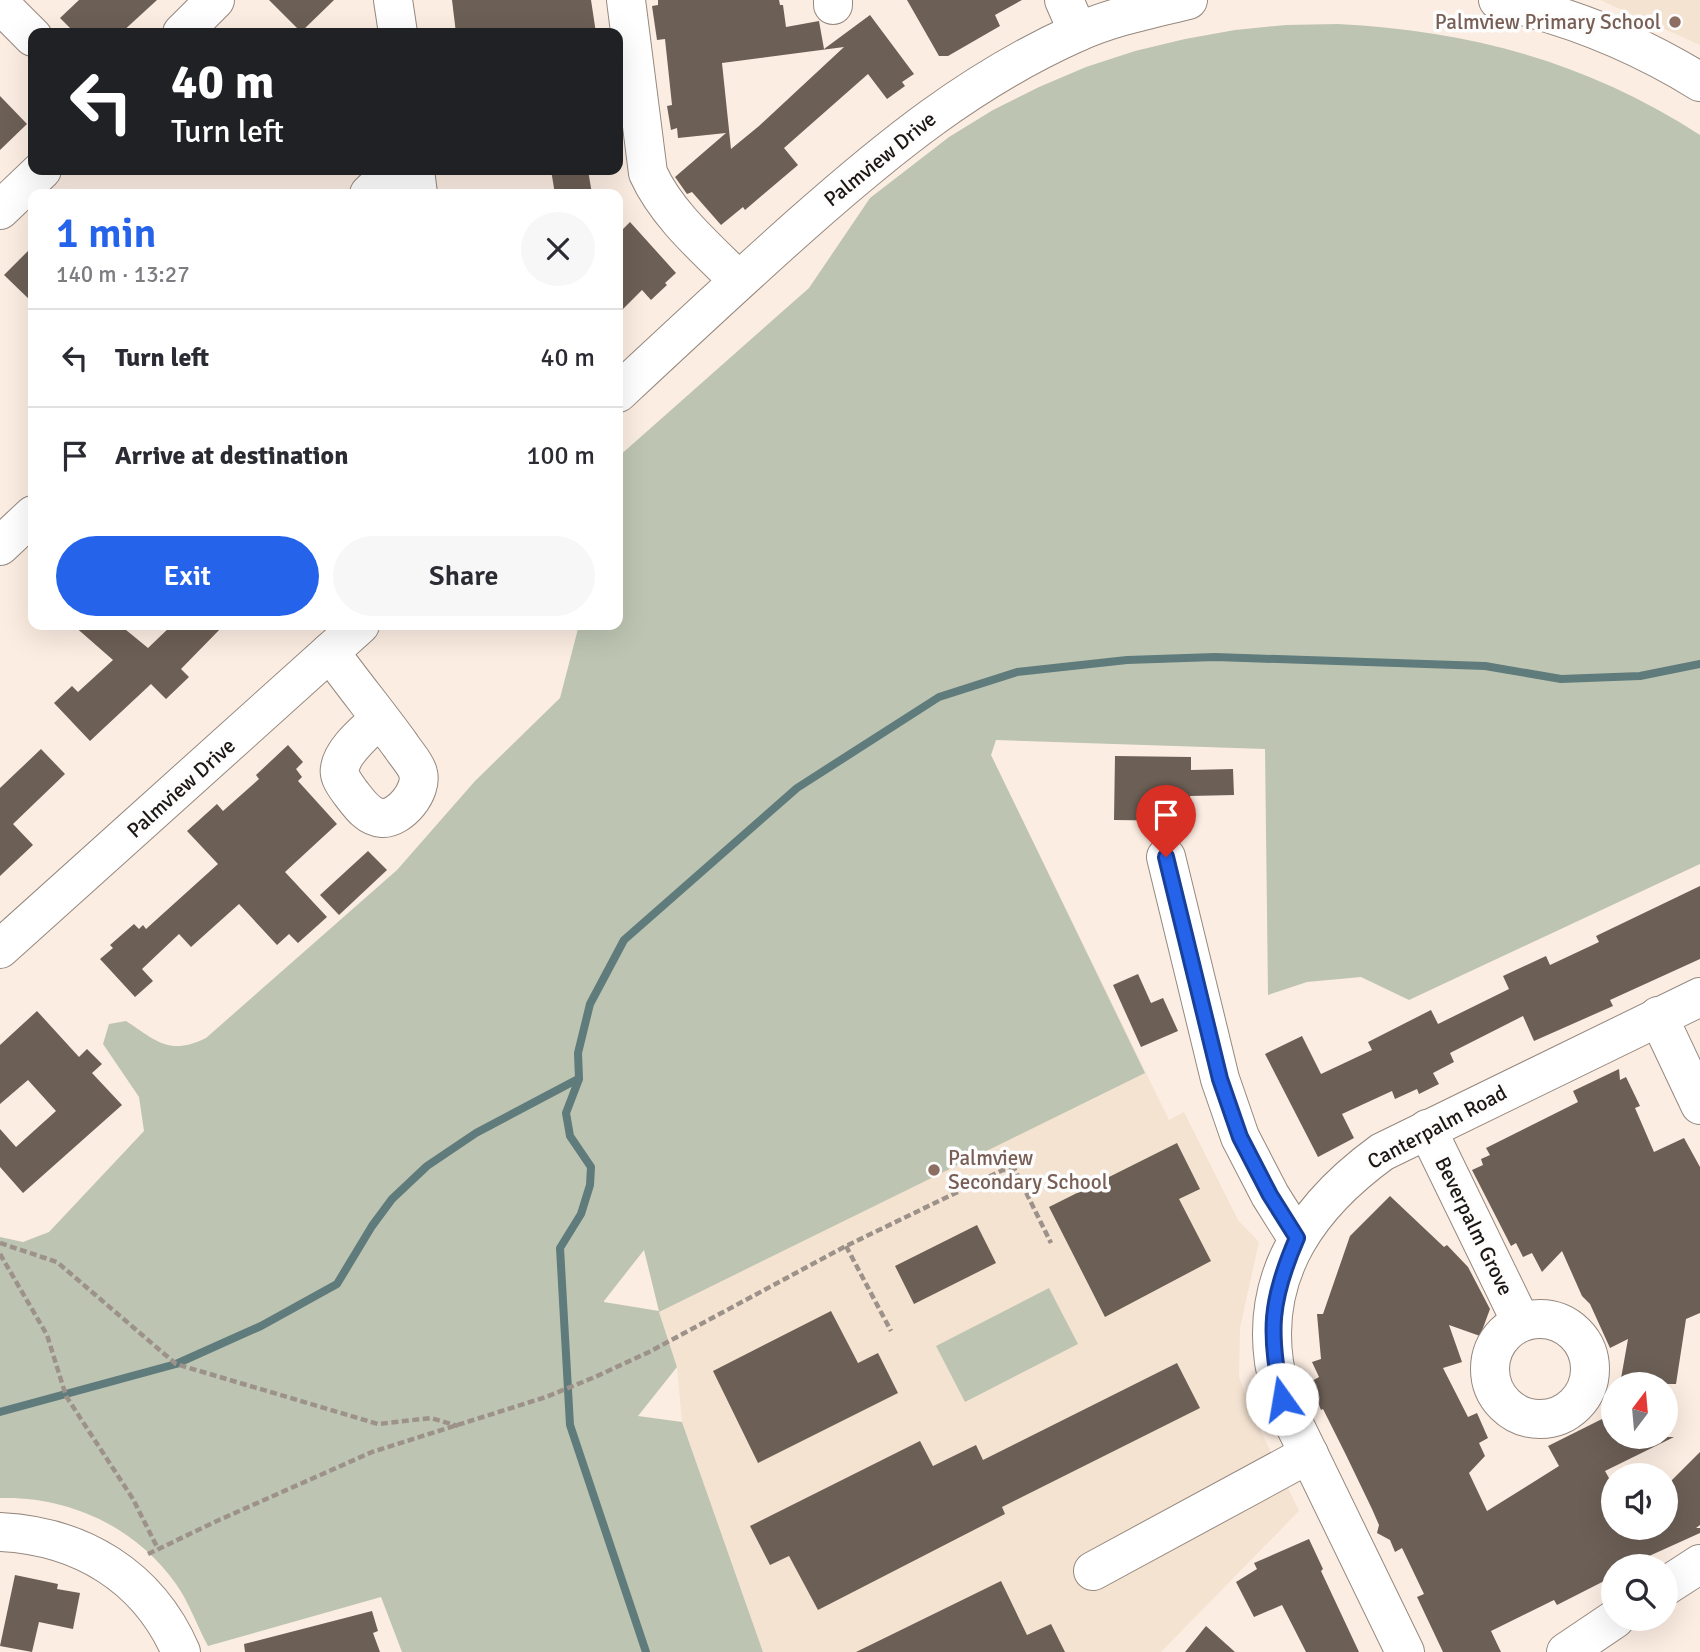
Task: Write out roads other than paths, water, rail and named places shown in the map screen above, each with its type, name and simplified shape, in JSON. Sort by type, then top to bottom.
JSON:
[{"type":"street","points":[[187,28],[215,0]]},
{"type":"street","points":[[393,0],[397,28]]},
{"type":"street","points":[[626,0],[648,173],[656,190],[689,231],[738,280]]},
{"type":"street","name":"Palmview Drive","points":[[623,388],[738,280],[876,158],[942,108],[996,75],[1071,16],[1188,0]]},
{"type":"street","points":[[1498,0],[1539,9],[1607,33],[1666,61],[1700,82]]},
{"type":"street","points":[[0,4],[28,32]]},
{"type":"street","points":[[0,210],[37,175]]},
{"type":"street","points":[[374,189],[389,175]]},
{"type":"street","points":[[0,546],[28,520]]},
{"type":"street","name":"Palmview Drive","points":[[0,949],[354,630]]},
{"type":"street","points":[[330,652],[380,718]]},
{"type":"street","points":[[1166,857],[1220,1079],[1240,1137],[1270,1195],[1297,1238]]},
{"type":"street","name":"Canterpalm Road","points":[[1405,1652],[1282,1399],[1274,1361],[1273,1314],[1282,1274],[1297,1238],[1320,1206],[1353,1172],[1382,1152],[1658,1016],[1700,998]]},
{"type":"street","points":[[1658,1016],[1700,1105]]},
{"type":"street","name":"Beverpalm Grove","points":[[1427,1129],[1521,1322]]},
{"type":"street","points":[[1093,1571],[1309,1454]]},
{"type":"street","points":[[0,1532],[30,1533],[96,1556],[116,1570],[155,1606],[181,1652]]},
{"type":"street","points":[[1678,1578],[1700,1564]]},
{"type":"street","points":[[1566,1652],[1601,1628]]},
{"type":"waterway","points":[[646,1652],[570,1425],[560,1248],[581,1214],[590,1185],[591,1167],[570,1136],[566,1113],[579,1079],[578,1053],[590,1004],[624,940],[797,788],[939,697],[1017,672],[1127,660],[1215,657],[1485,666],[1561,679],[1640,676],[1700,664]]},
{"type":"waterway","points":[[0,1412],[176,1364],[261,1326],[337,1284],[372,1226],[392,1199],[427,1166],[476,1133],[578,1079]]},
{"type":"place","name":"Palmview Primary School","points":[[1675,22]]},
{"type":"place","name":"Palmview Secondary School","points":[[934,1170]]}]
